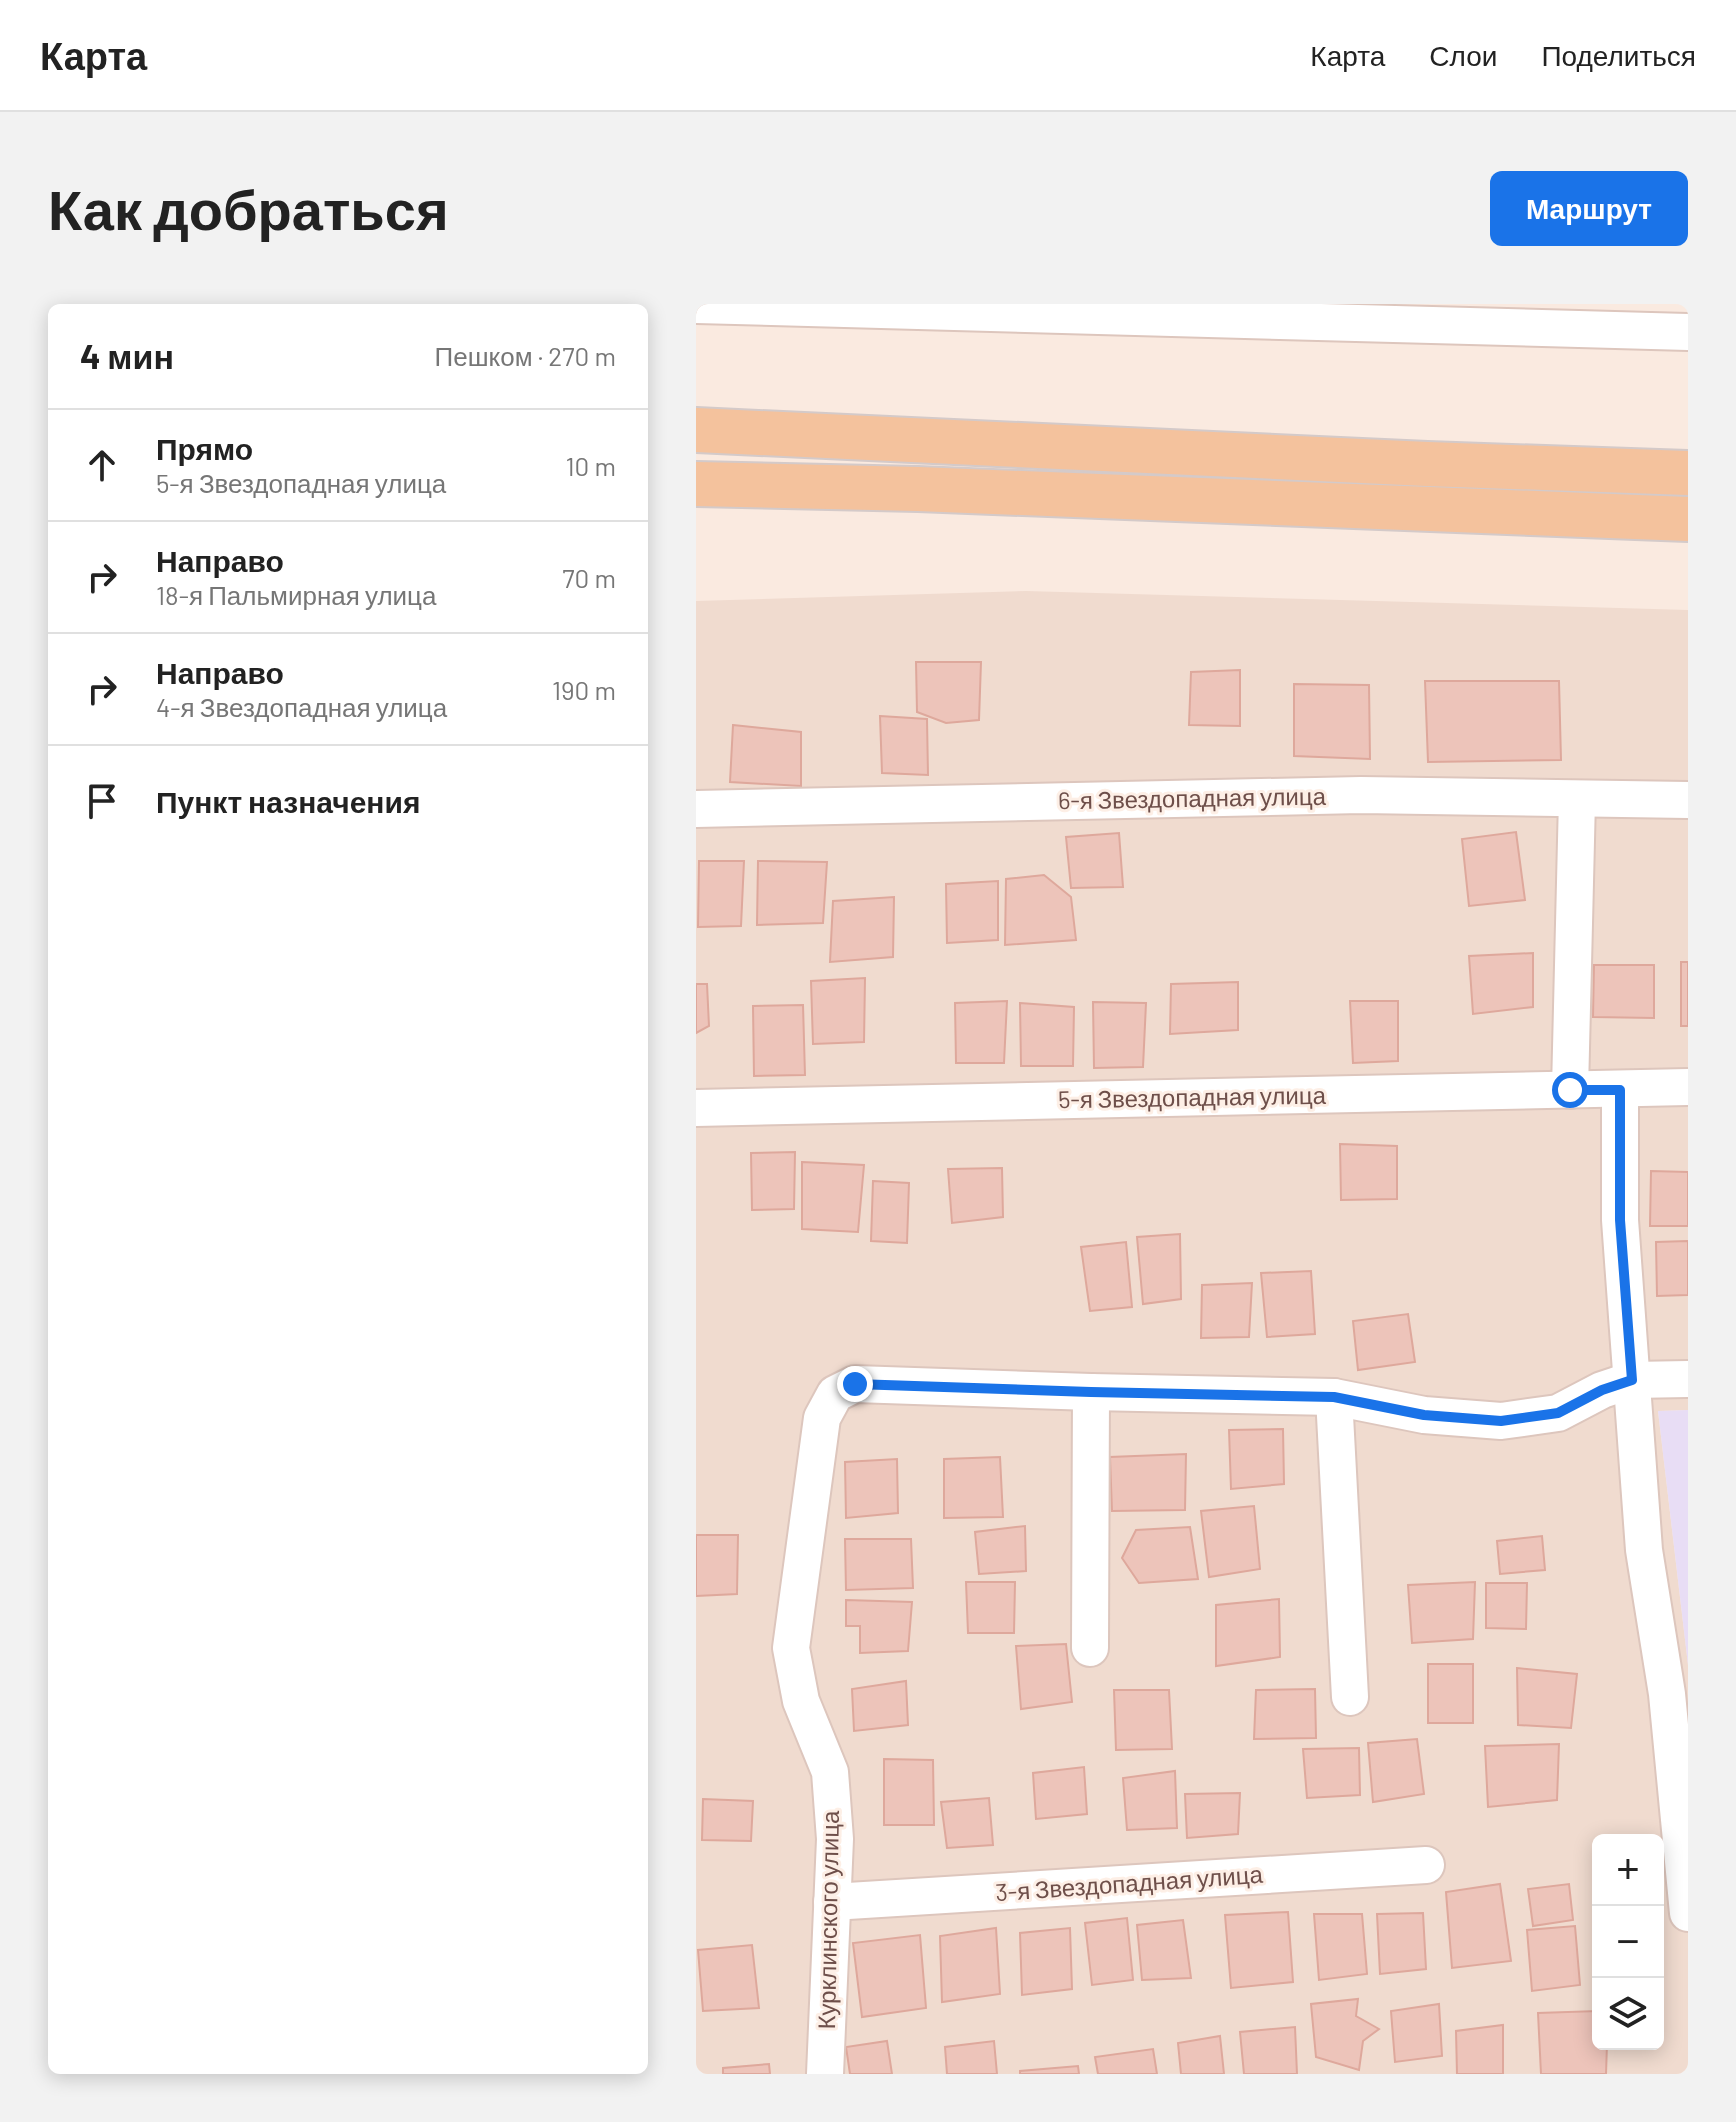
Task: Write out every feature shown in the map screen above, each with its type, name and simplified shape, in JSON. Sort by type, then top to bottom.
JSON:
[{"type":"main road","points":[[696,430],[1688,473]]},
{"type":"main road","points":[[696,484],[918,489],[1688,519]]},
{"type":"street","points":[[696,305],[1688,332]]},
{"type":"street","name":"6-я Звездопадная улица","points":[[696,809],[1361,795],[1688,800]]},
{"type":"street","points":[[1570,1090],[1577,799]]},
{"type":"street","name":"5-я Звездопадная улица","points":[[696,1108],[1688,1087]]},
{"type":"street","points":[[1620,1090],[1620,1220],[1644,1550],[1667,1694],[1688,1913]]},
{"type":"street","points":[[1090,1648],[1091,1392],[1334,1397],[1424,1415],[1501,1421],[1558,1413],[1602,1390],[1632,1380],[1688,1379]]},
{"type":"street","name":"Курклинского улица","points":[[825,2074],[835,1839],[830,1772],[801,1701],[791,1648],[822,1418],[835,1394],[855,1384],[1091,1392]]},
{"type":"street","points":[[1334,1397],[1350,1697]]},
{"type":"street","name":"3-я Звездопадная улица","points":[[832,1902],[1426,1865]]},
{"type":"shaded area","points":[[1026,591],[1688,610],[1688,1410],[1658,1411],[1688,1665],[1688,2074],[696,2074],[696,601]]},
{"type":"shaded area","points":[[1688,1410],[1688,1665],[1658,1411]]},
{"type":"building","points":[[916,662],[981,662],[979,720],[946,723],[917,712]]},
{"type":"building","points":[[1240,670],[1240,726],[1189,725],[1191,672]]},
{"type":"building","points":[[1425,681],[1559,681],[1561,760],[1428,762]]},
{"type":"building","points":[[1294,684],[1369,685],[1370,759],[1294,756]]},
{"type":"building","points":[[880,716],[927,719],[928,775],[882,773]]},
{"type":"building","points":[[733,725],[801,732],[801,786],[730,782]]},
{"type":"building","points":[[1516,832],[1525,900],[1469,906],[1462,839]]},
{"type":"building","points":[[1119,833],[1123,887],[1071,888],[1066,837]]},
{"type":"building","points":[[699,861],[744,861],[741,926],[698,927]]},
{"type":"building","points":[[758,861],[827,862],[823,923],[757,925]]},
{"type":"building","points":[[1044,875],[1071,897],[1076,940],[1005,945],[1006,879]]},
{"type":"building","points":[[998,881],[998,940],[947,943],[946,884]]},
{"type":"building","points":[[894,897],[893,957],[830,962],[833,901]]},
{"type":"building","points":[[1533,953],[1533,1007],[1473,1014],[1469,956]]},
{"type":"building","points":[[1681,962],[1688,962],[1688,1026],[1681,1026]]},
{"type":"building","points":[[1594,965],[1654,965],[1654,1018],[1593,1017]]},
{"type":"building","points":[[865,978],[864,1042],[813,1044],[811,981]]},
{"type":"building","points":[[1238,982],[1238,1030],[1170,1034],[1171,984]]},
{"type":"building","points":[[696,984],[707,984],[709,1026],[696,1033]]},
{"type":"building","points":[[1007,1001],[1004,1063],[956,1063],[955,1003]]},
{"type":"building","points":[[1350,1001],[1398,1001],[1398,1061],[1353,1063]]},
{"type":"building","points":[[1093,1002],[1146,1003],[1143,1067],[1094,1068]]},
{"type":"building","points":[[1020,1003],[1074,1007],[1073,1066],[1021,1066]]},
{"type":"building","points":[[803,1005],[805,1075],[754,1076],[753,1006]]},
{"type":"building","points":[[1340,1144],[1397,1146],[1397,1199],[1341,1200]]},
{"type":"building","points":[[795,1152],[794,1209],[752,1210],[751,1153]]},
{"type":"building","points":[[802,1162],[864,1165],[858,1232],[802,1229]]},
{"type":"building","points":[[1002,1168],[1003,1217],[952,1223],[948,1169]]},
{"type":"building","points":[[1651,1171],[1688,1172],[1688,1226],[1650,1226]]},
{"type":"building","points":[[873,1181],[909,1183],[907,1243],[871,1241]]},
{"type":"building","points":[[1180,1234],[1181,1299],[1143,1304],[1137,1237]]},
{"type":"building","points":[[1688,1241],[1688,1295],[1657,1296],[1656,1242]]},
{"type":"building","points":[[1126,1242],[1132,1307],[1090,1311],[1081,1247]]},
{"type":"building","points":[[1311,1271],[1315,1334],[1267,1337],[1261,1273]]},
{"type":"building","points":[[1252,1283],[1249,1337],[1201,1338],[1202,1285]]},
{"type":"building","points":[[1408,1314],[1415,1362],[1358,1370],[1353,1321]]},
{"type":"building","points":[[1283,1429],[1284,1484],[1231,1489],[1229,1430]]},
{"type":"building","points":[[1186,1454],[1185,1510],[1112,1511],[1110,1457]]},
{"type":"building","points":[[1000,1457],[1003,1517],[944,1518],[944,1459]]},
{"type":"building","points":[[897,1459],[898,1513],[846,1518],[845,1462]]},
{"type":"building","points":[[1254,1506],[1260,1569],[1209,1577],[1201,1511]]},
{"type":"building","points":[[1025,1526],[1026,1571],[979,1574],[975,1532]]},
{"type":"building","points":[[1190,1527],[1198,1579],[1139,1583],[1122,1558],[1136,1530]]},
{"type":"building","points":[[696,1535],[738,1535],[737,1594],[696,1596]]},
{"type":"building","points":[[1542,1536],[1545,1570],[1500,1574],[1497,1541]]},
{"type":"building","points":[[845,1539],[911,1539],[913,1588],[846,1590]]},
{"type":"building","points":[[966,1582],[1015,1582],[1014,1633],[968,1633]]},
{"type":"building","points":[[1475,1582],[1473,1639],[1412,1643],[1408,1585]]},
{"type":"building","points":[[1486,1583],[1527,1583],[1526,1629],[1486,1628]]},
{"type":"building","points":[[1279,1599],[1280,1657],[1216,1666],[1216,1605]]},
{"type":"building","points":[[846,1600],[912,1602],[908,1651],[860,1653],[860,1626],[846,1626]]},
{"type":"building","points":[[1066,1644],[1072,1702],[1021,1709],[1016,1646]]},
{"type":"building","points":[[1428,1664],[1473,1664],[1473,1723],[1428,1723]]},
{"type":"building","points":[[1517,1668],[1577,1674],[1571,1728],[1518,1725]]},
{"type":"building","points":[[906,1681],[908,1725],[854,1731],[852,1689]]},
{"type":"building","points":[[1315,1689],[1316,1738],[1254,1739],[1256,1690]]},
{"type":"building","points":[[1114,1690],[1169,1690],[1172,1749],[1116,1750]]},
{"type":"building","points":[[1417,1739],[1424,1794],[1373,1802],[1368,1743]]},
{"type":"building","points":[[1559,1744],[1557,1800],[1488,1807],[1485,1746]]},
{"type":"building","points":[[1359,1748],[1360,1795],[1307,1798],[1303,1749]]},
{"type":"building","points":[[884,1759],[933,1760],[934,1825],[884,1825]]},
{"type":"building","points":[[1084,1767],[1087,1814],[1036,1819],[1033,1773]]},
{"type":"building","points":[[1175,1771],[1177,1828],[1127,1830],[1123,1778]]},
{"type":"building","points":[[1240,1793],[1238,1834],[1187,1838],[1185,1794]]},
{"type":"building","points":[[989,1798],[993,1845],[947,1848],[941,1802]]},
{"type":"building","points":[[703,1799],[753,1801],[751,1841],[702,1840]]},
{"type":"building","points":[[1500,1884],[1511,1961],[1452,1968],[1446,1892]]},
{"type":"building","points":[[1569,1884],[1573,1920],[1533,1926],[1528,1889]]},
{"type":"building","points":[[1288,1912],[1293,1982],[1231,1988],[1225,1915]]},
{"type":"building","points":[[1423,1913],[1426,1969],[1380,1974],[1377,1914]]},
{"type":"building","points":[[1314,1914],[1362,1914],[1367,1974],[1319,1980]]},
{"type":"building","points":[[1127,1918],[1133,1980],[1092,1985],[1085,1923]]},
{"type":"building","points":[[1183,1920],[1191,1978],[1142,1980],[1137,1925]]},
{"type":"building","points":[[1575,1926],[1580,1985],[1532,1991],[1527,1930]]},
{"type":"building","points":[[996,1928],[1000,1994],[942,2002],[940,1936]]},
{"type":"building","points":[[1070,1928],[1072,1989],[1022,1995],[1020,1933]]},
{"type":"building","points":[[920,1935],[926,2008],[862,2017],[853,1943]]},
{"type":"building","points":[[752,1945],[759,2008],[703,2011],[698,1950]]},
{"type":"building","points":[[1358,1999],[1356,2016],[1379,2029],[1363,2041],[1359,2070],[1316,2057],[1311,2004]]},
{"type":"building","points":[[1439,2004],[1442,2056],[1395,2062],[1391,2011]]},
{"type":"building","points":[[1592,2011],[1592,2050],[1607,2050],[1606,2074],[1541,2074],[1538,2013]]},
{"type":"building","points":[[1503,2025],[1503,2074],[1457,2074],[1456,2031]]},
{"type":"building","points":[[1295,2027],[1297,2074],[1244,2074],[1240,2032]]},
{"type":"building","points":[[1220,2036],[1224,2074],[1181,2074],[1178,2043]]},
{"type":"building","points":[[887,2041],[892,2074],[850,2074],[846,2047]]},
{"type":"building","points":[[994,2041],[997,2074],[947,2074],[945,2047]]},
{"type":"building","points":[[1153,2049],[1157,2074],[1098,2074],[1095,2057]]},
{"type":"building","points":[[769,2064],[770,2074],[723,2074],[723,2068]]},
{"type":"building","points":[[1078,2066],[1079,2074],[1020,2074],[1020,2071]]},
{"type":"route","points":[[855,1384],[1334,1397],[1424,1415],[1501,1421],[1558,1413],[1602,1390],[1632,1380],[1620,1220],[1620,1090],[1570,1090]]}]
